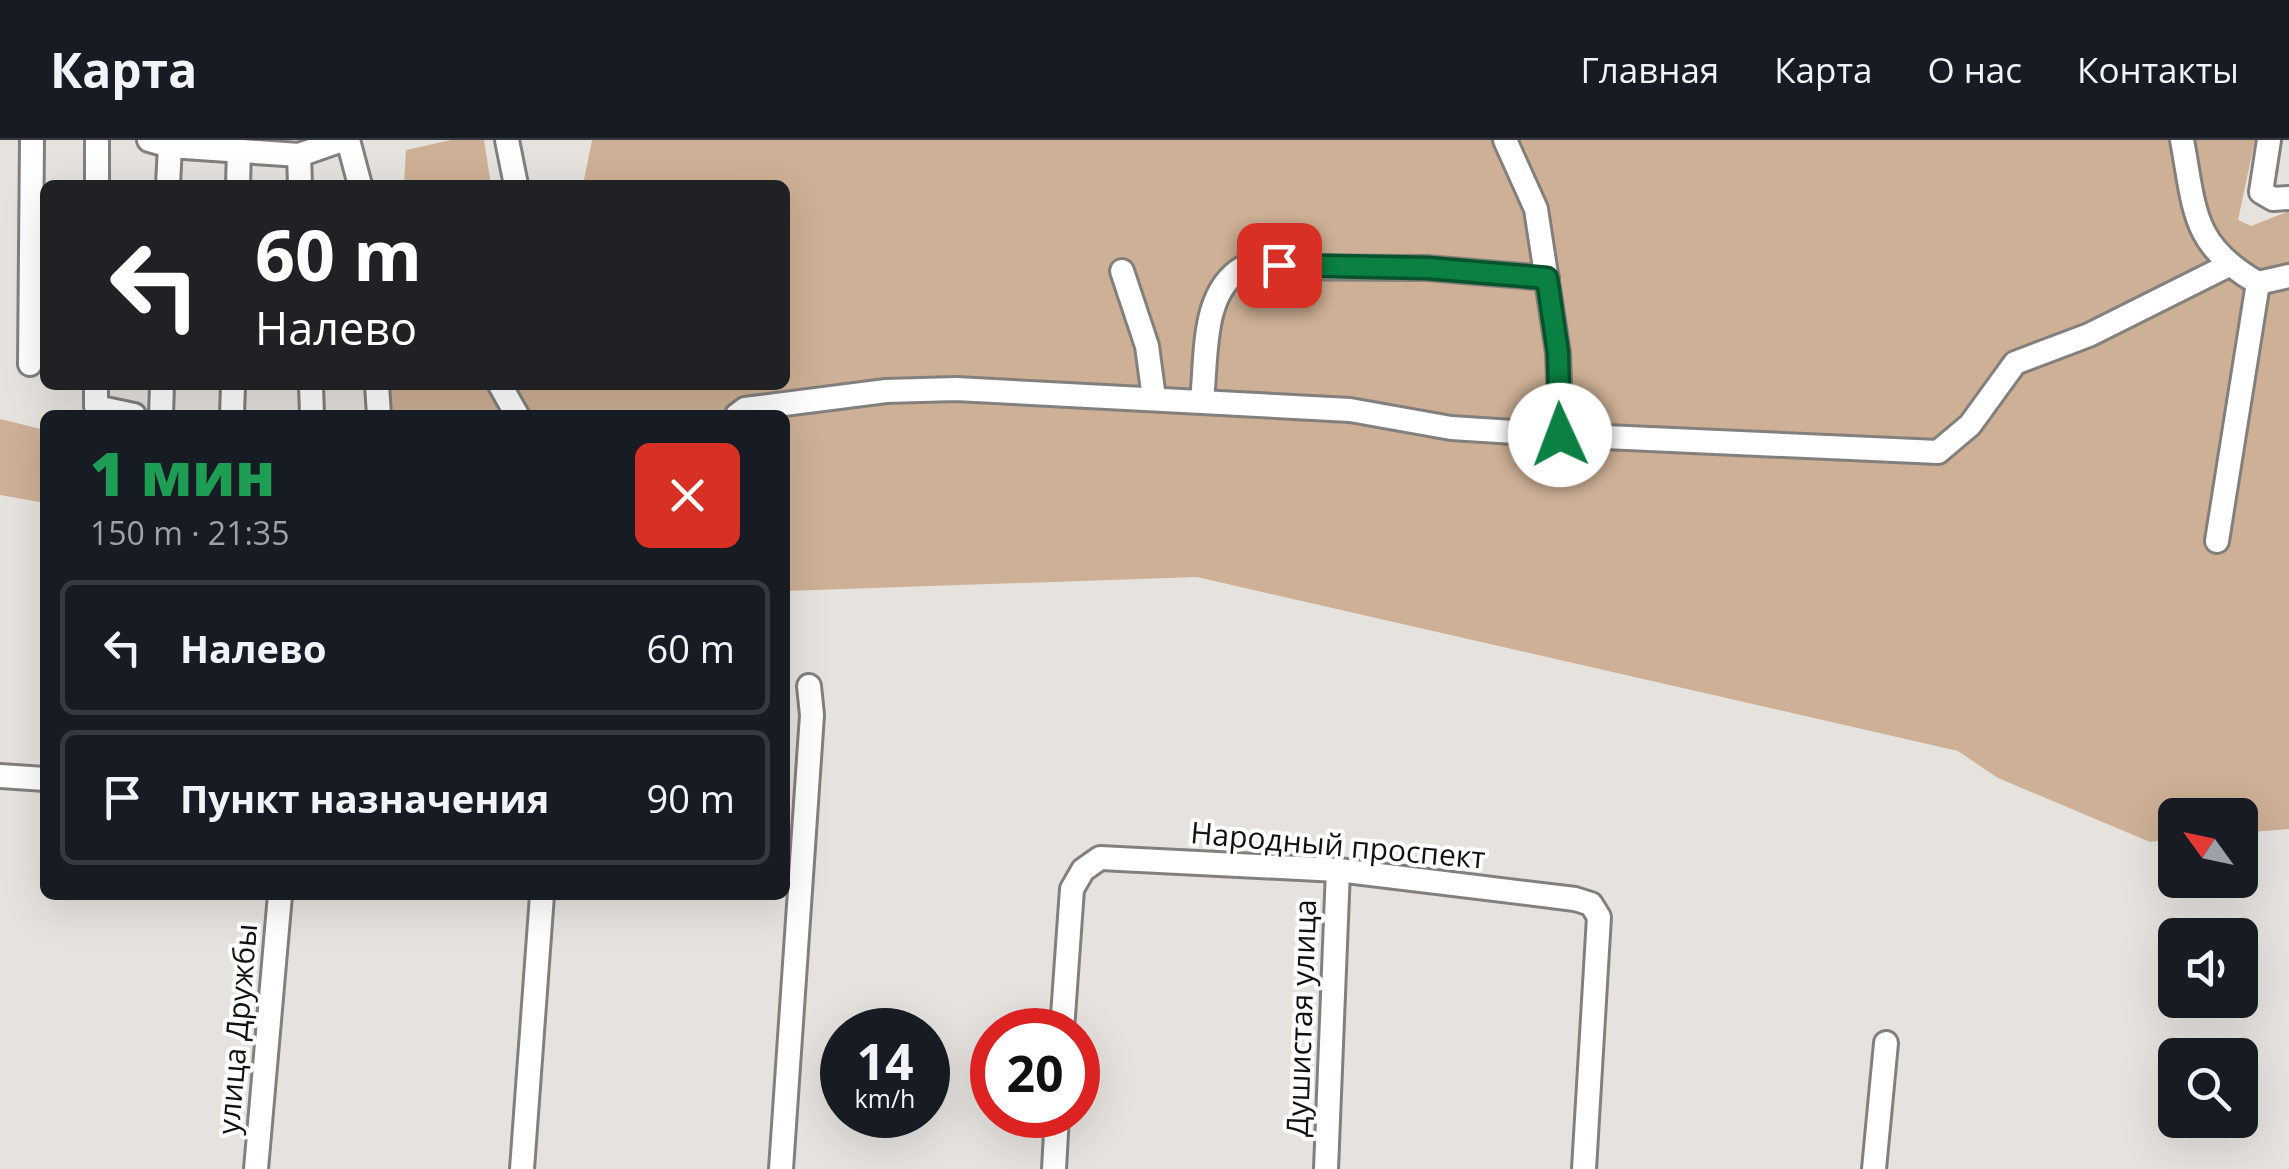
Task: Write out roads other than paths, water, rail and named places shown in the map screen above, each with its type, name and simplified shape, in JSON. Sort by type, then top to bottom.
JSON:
[{"type":"street","points":[[30,364],[32,140]]},
{"type":"street","points":[[97,180],[98,140]]},
{"type":"street","points":[[167,180],[159,143],[207,144],[299,155],[345,140],[358,180]]},
{"type":"street","points":[[507,140],[515,180]]},
{"type":"street","points":[[1505,140],[1536,209],[1558,353],[1560,435]]},
{"type":"street","points":[[2182,140],[2198,227],[2227,266],[2258,283],[2289,276]]},
{"type":"street","points":[[2268,140],[2261,192],[2273,200],[2289,198]]},
{"type":"street","points":[[238,180],[239,150]]},
{"type":"street","points":[[299,155],[300,180]]},
{"type":"street","points":[[743,410],[886,391],[956,389],[1350,410],[1451,428],[1560,435],[1938,452],[1970,425],[2015,363],[2089,335],[2227,266]]},
{"type":"street","points":[[1202,400],[1214,298],[1226,277],[1244,267],[1427,268],[1547,278]]},
{"type":"street","points":[[1122,272],[1146,346],[1154,398]]},
{"type":"street","points":[[2217,541],[2258,283]]},
{"type":"street","points":[[96,390],[96,408],[107,410]]},
{"type":"street","points":[[782,1169],[812,714],[809,686]]},
{"type":"street","points":[[0,776],[40,779]]},
{"type":"street","name":"Народный проспект","points":[[1064,1008],[1072,889],[1082,870],[1100,858],[1338,870],[1591,904],[1599,917],[1584,1169]]},
{"type":"street","name":"Душистая улица","points":[[1326,1169],[1338,870]]},
{"type":"street","name":"улица Дружбы","points":[[256,1169],[280,900]]},
{"type":"street","points":[[522,1169],[542,900]]},
{"type":"street","points":[[1874,1169],[1886,1043]]},
{"type":"street","points":[[1054,1169],[1056,1138]]}]
